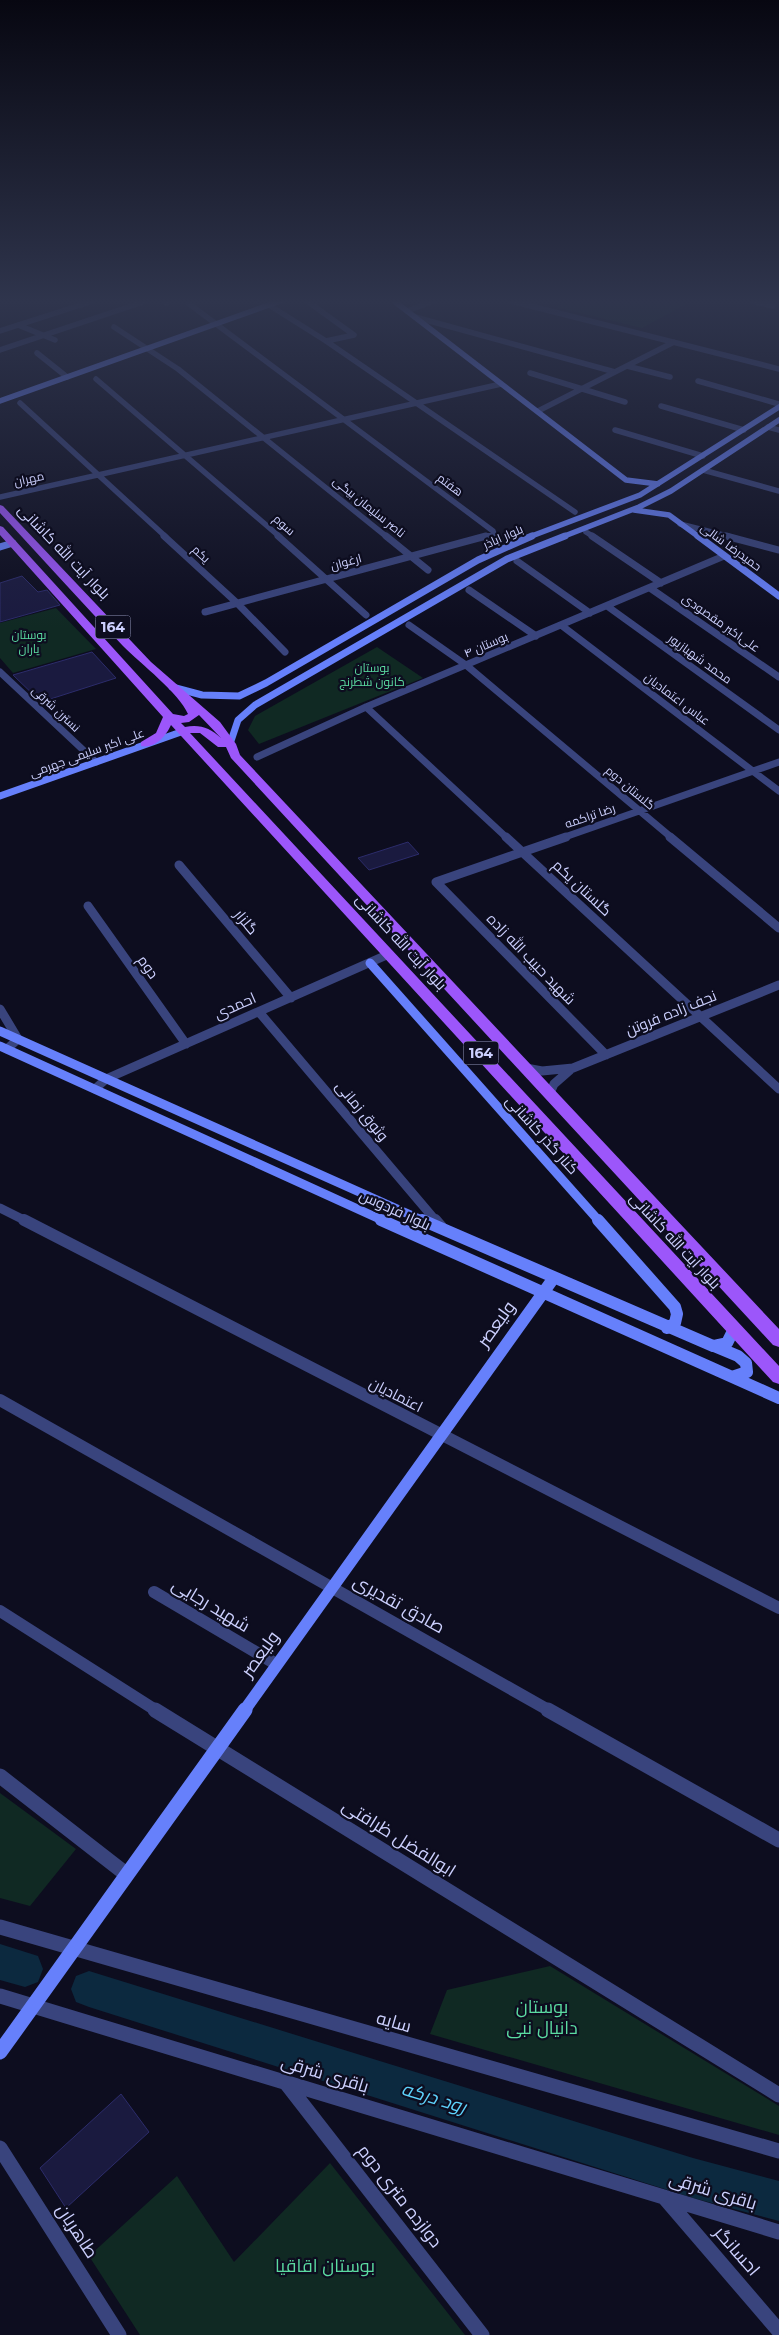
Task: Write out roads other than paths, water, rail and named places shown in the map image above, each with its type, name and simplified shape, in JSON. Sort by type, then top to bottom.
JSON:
[{"type":"main road","name":"بلوار اباذر","points":[[239,696],[266,683],[478,560],[534,535],[626,501],[659,484],[772,410]]},
{"type":"main road","points":[[538,411],[626,480],[659,484]]},
{"type":"main road","name":"بلوار اباذر","points":[[231,741],[238,720],[255,705],[507,559],[671,491],[779,420]]},
{"type":"main road","points":[[626,480],[630,495],[626,501]]},
{"type":"main road","points":[[669,515],[665,507],[666,498],[671,491]]},
{"type":"main road","name":"بلوار آیت الله کاشانی","points":[[0,508],[169,686],[204,712],[231,741],[235,756],[779,1340]]},
{"type":"main road","points":[[629,510],[669,515]]},
{"type":"main road","name":"حمیدرضا شالی","points":[[669,515],[779,596]]},
{"type":"main road","name":"بلوار آیت الله کاشانی","points":[[0,529],[181,732],[247,799],[779,1377]]},
{"type":"main road","points":[[0,547],[13,543]]},
{"type":"main road","points":[[169,686],[202,695],[239,696],[237,701],[240,705],[255,705]]},
{"type":"main road","points":[[145,744],[161,734],[169,717],[183,720],[191,718],[194,714],[188,701]]},
{"type":"main road","points":[[181,732],[194,728],[206,730],[235,756]]},
{"type":"main road","name":"علی اکبر سلیمی جهرمی","points":[[0,796],[181,732]]},
{"type":"main road","name":"کنار گذر کاشانی","points":[[370,963],[675,1306],[677,1314],[674,1323],[666,1328]]},
{"type":"main road","name":"بلوار فردوس","points":[[0,1031],[228,1135],[666,1328],[738,1356],[746,1363],[747,1372],[732,1377]]},
{"type":"main road","name":"بلوار فردوس","points":[[3,1047],[541,1293],[779,1398]]},
{"type":"main road","points":[[218,1146],[228,1135]]},
{"type":"main road","points":[[431,1243],[442,1229]]},
{"type":"main road","name":"ولیعصر","points":[[0,2052],[553,1278]]},
{"type":"main road","points":[[713,1346],[727,1343],[734,1329]]},
{"type":"street","points":[[28,410],[99,474]]},
{"type":"street","name":"سوم","points":[[132,410],[327,578],[366,615]]},
{"type":"street","name":"ناصر سلیمان بیگی","points":[[231,410],[428,570]]},
{"type":"street","name":"هفتم","points":[[330,410],[493,531],[494,534]]},
{"type":"street","name":"مهران","points":[[0,497],[381,410]]},
{"type":"street","points":[[427,410],[575,512]]},
{"type":"street","points":[[674,410],[744,430]]},
{"type":"street","points":[[768,427],[779,430]]},
{"type":"street","points":[[616,430],[703,456]]},
{"type":"street","points":[[702,470],[776,490],[779,484]]},
{"type":"street","name":"یکم","points":[[99,474],[237,603],[284,652]]},
{"type":"street","points":[[680,524],[779,550]]},
{"type":"street","points":[[586,532],[661,583]]},
{"type":"street","name":"ارغوان","points":[[205,612],[494,534]]},
{"type":"street","name":"بوستان ۴","points":[[257,756],[366,707],[724,556]]},
{"type":"street","points":[[517,561],[590,613]]},
{"type":"street","name":"علی‌اکبر مقصودی","points":[[650,588],[779,677]]},
{"type":"street","points":[[469,590],[536,636]]},
{"type":"street","name":"محمد شهبازپور","points":[[607,606],[779,730]]},
{"type":"street","name":"گلستان دوم","points":[[409,625],[466,665],[779,928]]},
{"type":"street","name":"عباس اعتمادیان","points":[[561,625],[779,791]]},
{"type":"street","name":"نسترن شرقی","points":[[0,672],[96,762]]},
{"type":"street","name":"گلستان یکم","points":[[366,707],[779,1089]]},
{"type":"street","name":"رضا تراکمه","points":[[436,882],[779,762]]},
{"type":"street","name":"گلزار","points":[[179,865],[291,998]]},
{"type":"street","name":"شهید حبیب الله زاده","points":[[436,882],[606,1055]]},
{"type":"street","name":"دوم","points":[[88,906],[186,1044]]},
{"type":"street","name":"احمدی","points":[[95,1089],[106,1079],[390,954]]},
{"type":"street","name":"نجف زاده فروتن","points":[[526,1068],[542,1071],[573,1068],[779,985]]},
{"type":"street","points":[[0,1009],[18,1039],[3,1047]]},
{"type":"street","name":"وثوق زمانی","points":[[259,1012],[442,1229]]},
{"type":"street","name":"نجف زاده فروتن","points":[[550,1094],[554,1084],[573,1068]]},
{"type":"street","name":"اعتمادیان","points":[[0,1208],[439,1436],[779,1608]]},
{"type":"street","name":"صادق تقدیری","points":[[0,1400],[779,1840]]},
{"type":"street","name":"شهید رجایی","points":[[154,1592],[276,1664]]},
{"type":"street","name":"ابوالفضل ظرافتی","points":[[0,1611],[216,1748],[779,2095]]},
{"type":"street","points":[[0,1776],[126,1874]]},
{"type":"street","name":"سایه","points":[[0,1927],[779,2151]]},
{"type":"street","name":"باقری شرقی","points":[[0,1996],[779,2232]]},
{"type":"street","name":"دوازده متری دوم","points":[[286,2082],[482,2335]]},
{"type":"street","name":"طاهریان","points":[[0,2148],[119,2335]]},
{"type":"street","name":"احسانگر","points":[[664,2197],[779,2331]]},
{"type":"waterway","name":"رود درکه","points":[[0,1962],[25,1969]]},
{"type":"waterway","name":"رود درکه","points":[[89,1989],[693,2178],[779,2201]]},
{"type":"park label","name":"بوستان یاران","points":[[29,642]]},
{"type":"park label","name":"بوستان کانون شطرنج","points":[[372,675]]},
{"type":"park label","name":"بوستان دانیال نبی","points":[[542,2017]]},
{"type":"park label","name":"بوستان اقاقیا","points":[[325,2266]]}]
